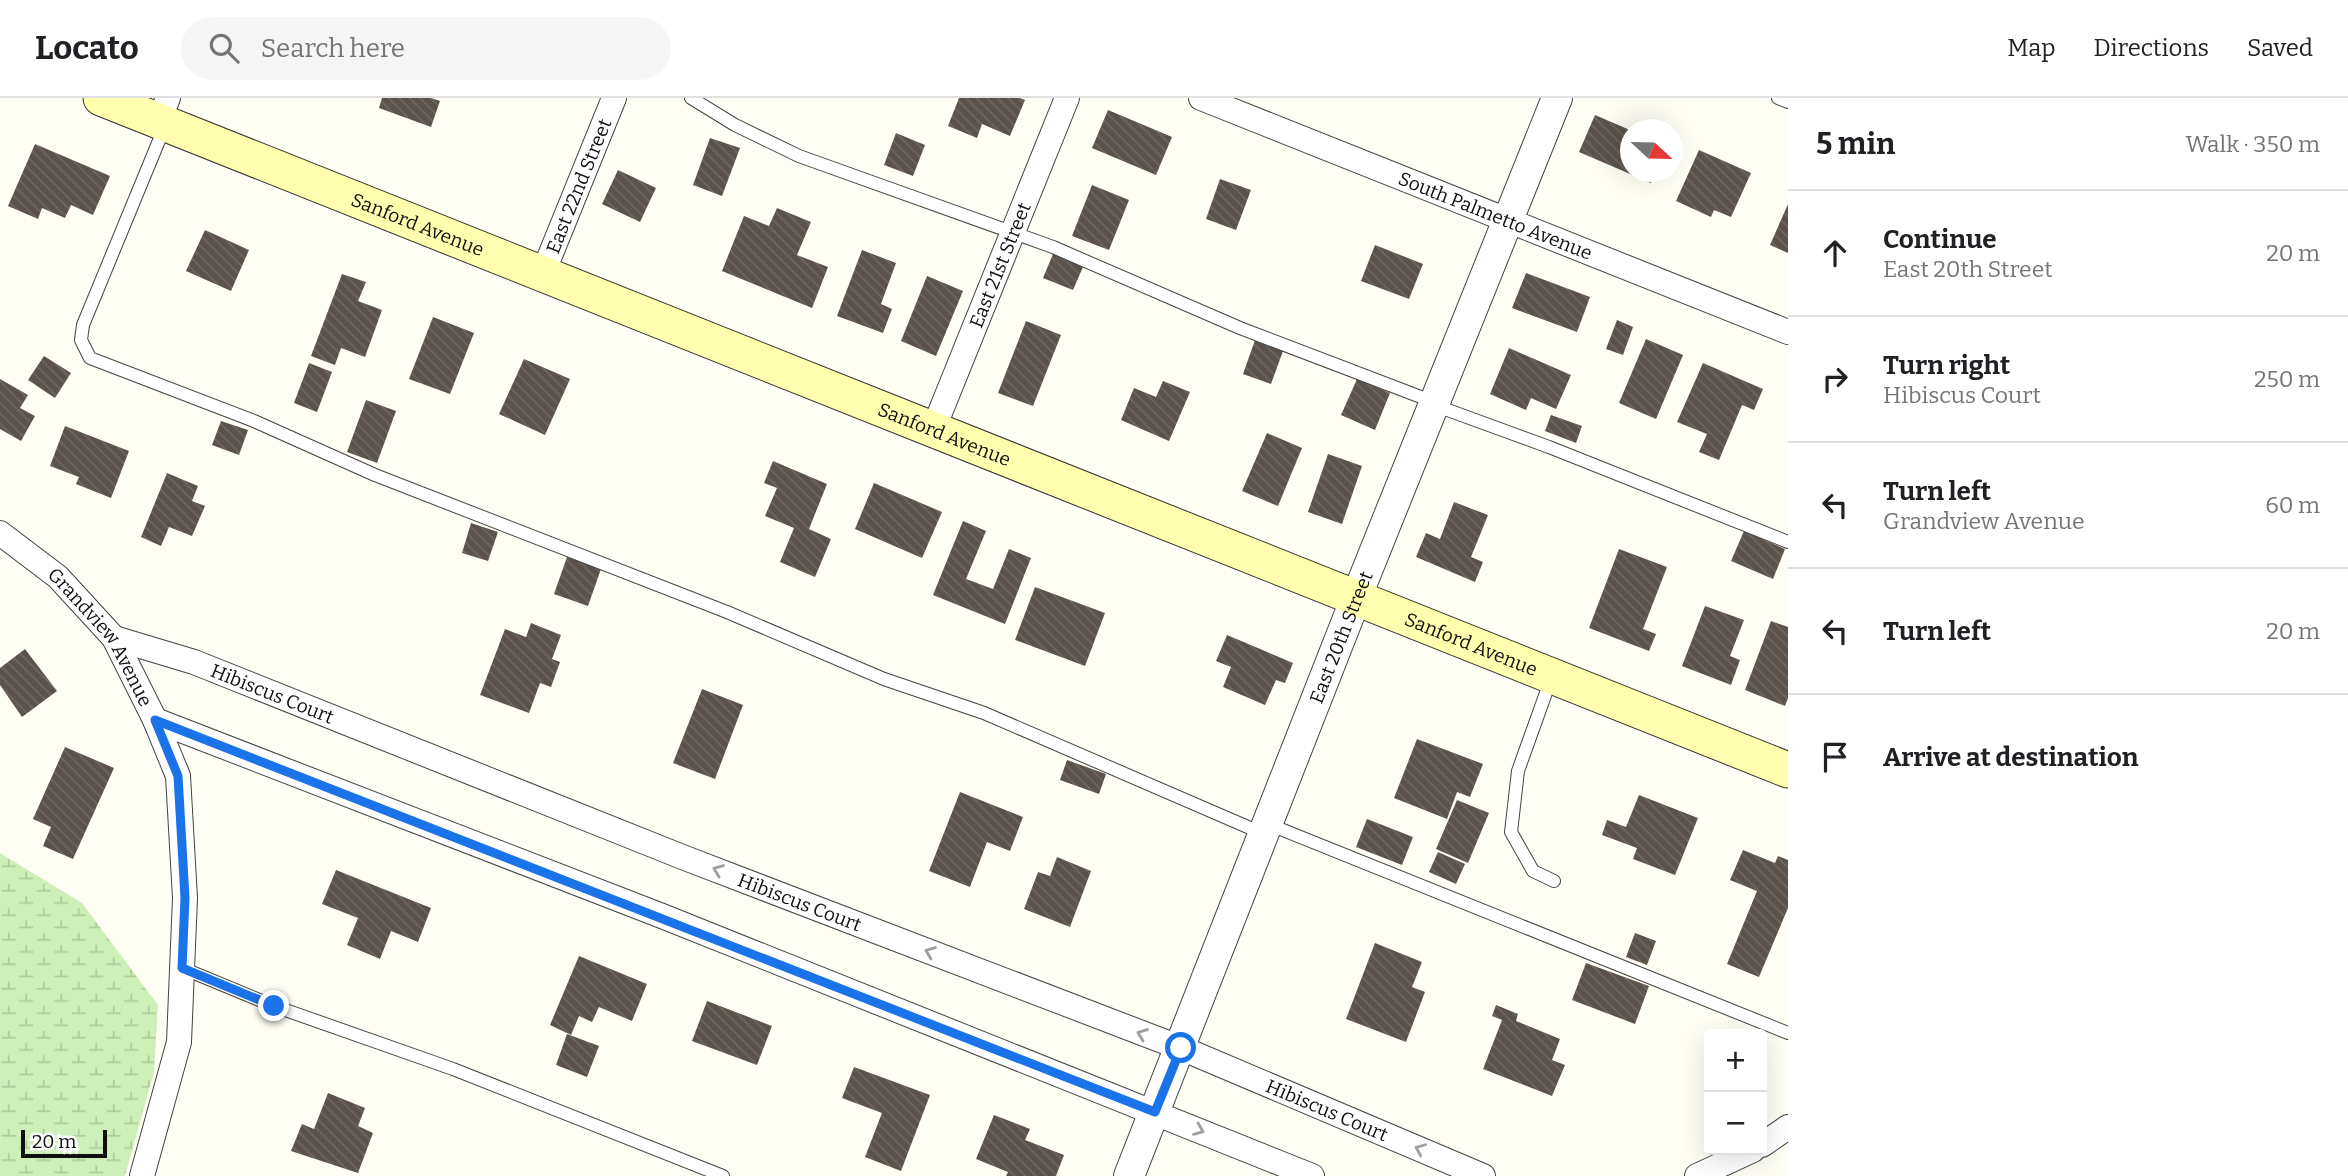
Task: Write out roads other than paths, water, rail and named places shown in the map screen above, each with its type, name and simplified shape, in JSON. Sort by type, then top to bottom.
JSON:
[{"type":"main road","name":"Sanford Avenue","points":[[101,98],[164,114],[543,273],[1788,770]]},
{"type":"street","name":"East 22nd Street","points":[[543,273],[614,98]]},
{"type":"street","name":"East 21st Street","points":[[933,430],[1068,98]]},
{"type":"street","name":"South Palmetto Avenue","points":[[1201,98],[1788,332]]},
{"type":"street","name":"East 20th Street","points":[[1129,1176],[1356,598],[1557,98]]},
{"type":"street","name":"Grandview Avenue","points":[[0,533],[58,577],[114,638],[155,720],[178,776],[185,898],[179,1042],[142,1176]]},
{"type":"street","name":"Hibiscus Court","points":[[114,638],[194,662],[672,853],[1181,1048],[1483,1176]]},
{"type":"street","points":[[155,720],[1312,1176]]},
{"type":"street","points":[[1767,1142],[1788,1127]]},
{"type":"street","points":[[1697,1176],[1742,1155]]},
{"type":"lane","points":[[691,98],[735,125],[800,156],[1053,247],[1240,328],[1549,446],[1788,542]]},
{"type":"lane","points":[[1779,98],[1788,102]]},
{"type":"lane","points":[[164,114],[83,325],[81,340],[90,358],[254,421],[375,475],[727,612],[813,651],[984,713],[1266,829],[1788,1033]]},
{"type":"lane","points":[[1552,676],[1518,771],[1511,832],[1533,871],[1554,881]]},
{"type":"lane","points":[[182,968],[274,1006],[453,1069],[723,1176]]}]
